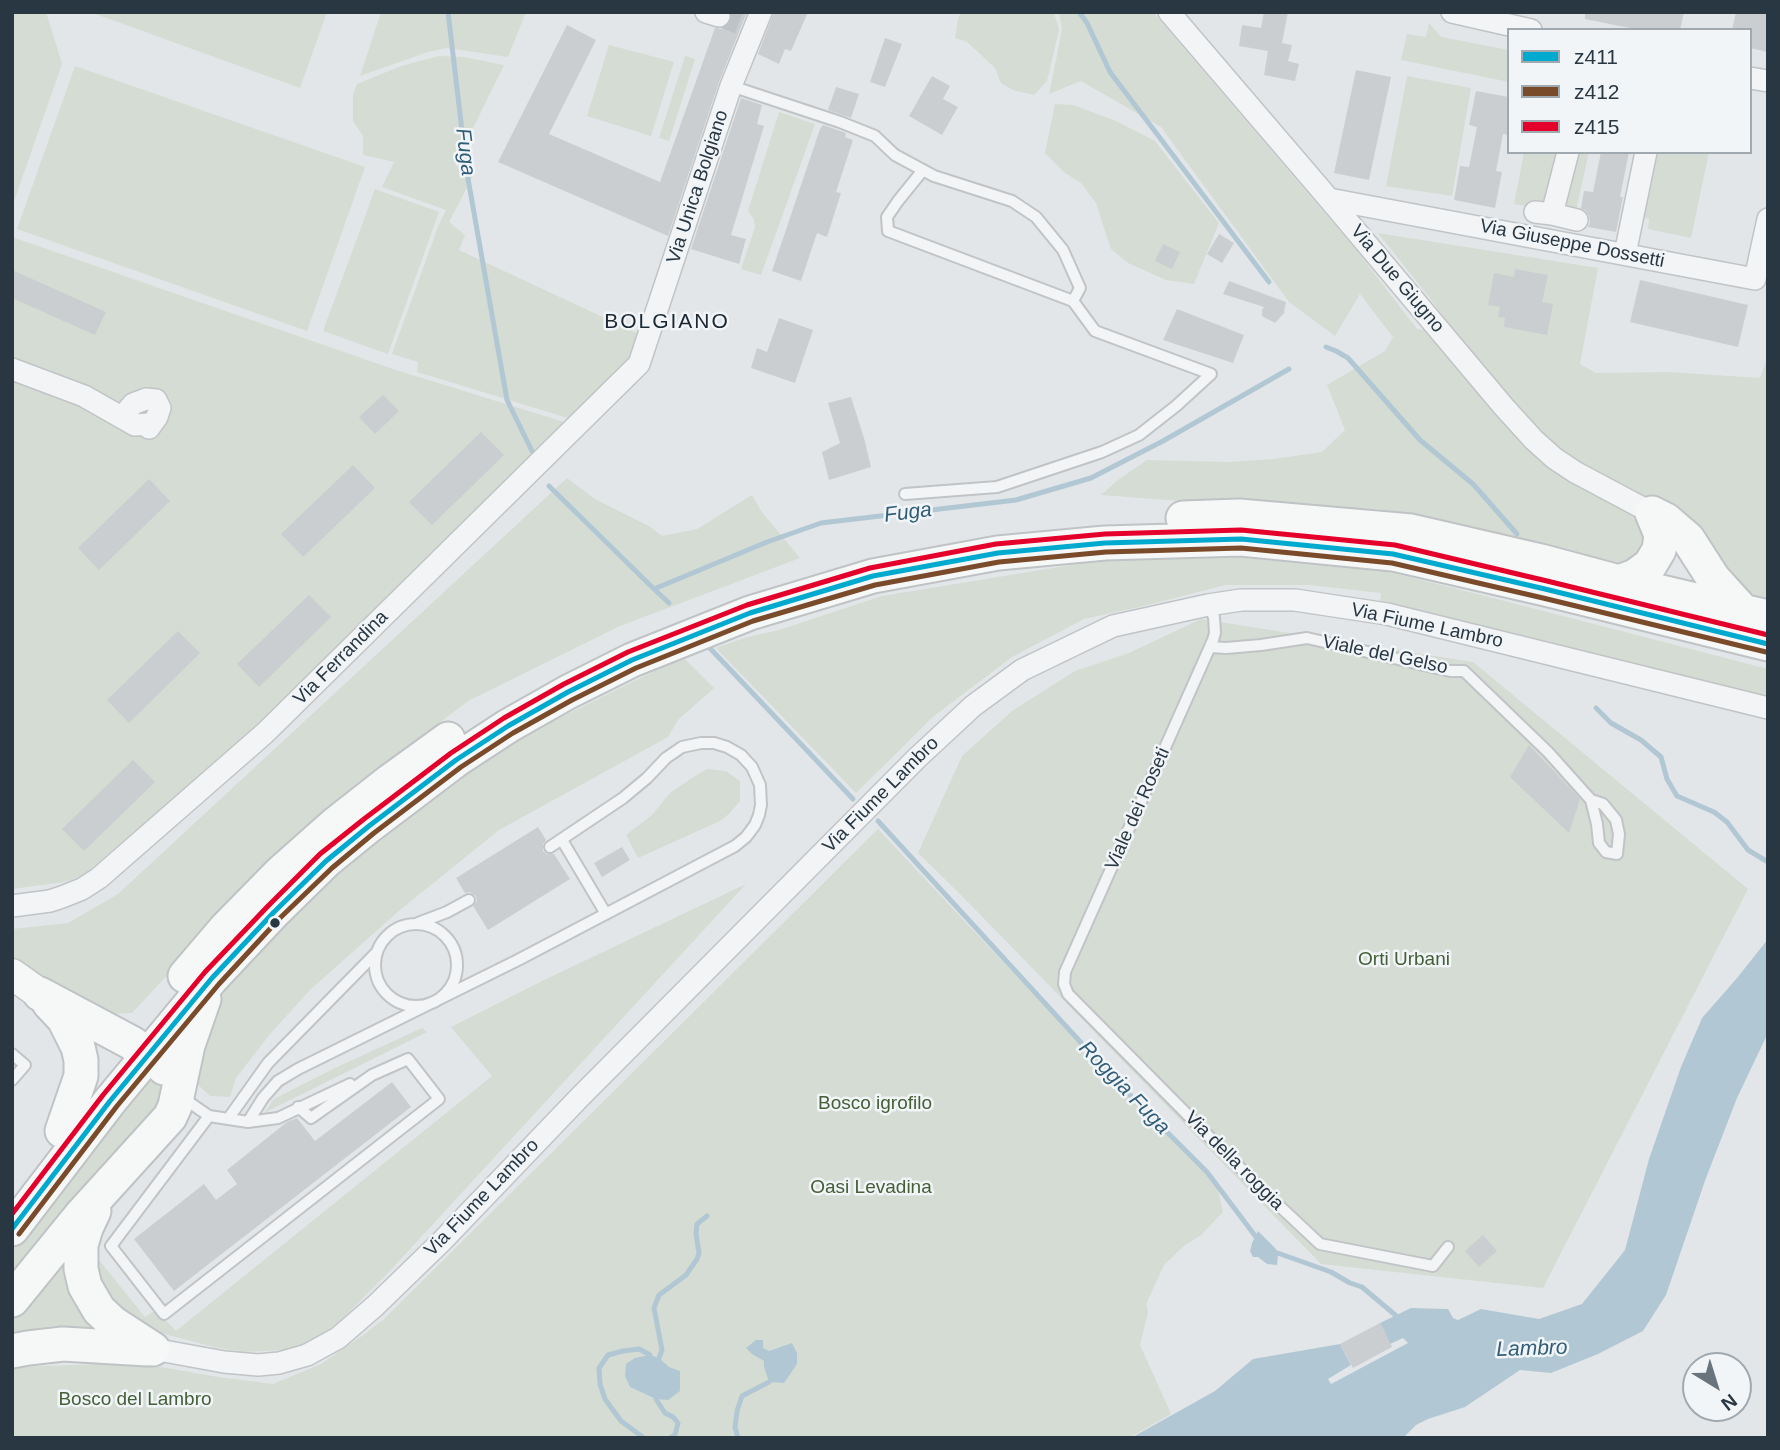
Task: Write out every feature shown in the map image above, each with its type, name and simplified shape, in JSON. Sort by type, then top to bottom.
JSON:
[{"type":"main road","points":[[1619,582],[1635,576],[1650,565],[1660,550],[1661,535],[1652,513]]},
{"type":"main road","points":[[1652,513],[1666,520],[1688,539],[1713,578],[1755,614]]},
{"type":"main road","points":[[12,1229],[110,1101],[139,1048],[197,961],[281,872],[334,825],[442,743],[490,711],[609,646],[732,596],[850,560],[1019,528],[1239,516],[1411,531],[1755,614]]},
{"type":"main road","points":[[12,1195],[62,1131],[139,1048],[212,978],[326,861],[456,760],[508,726],[632,660],[750,613],[815,592],[873,576],[998,553],[1105,542],[1241,539],[1393,554],[1768,644]]},
{"type":"main road","points":[[12,1300],[57,1243],[170,1117],[178,1094],[188,1045],[212,978]]},
{"type":"main road","points":[[40,994],[139,1048],[169,1074],[178,1094]]},
{"type":"main road","points":[[40,994],[64,1019],[78,1047],[81,1060],[81,1076],[62,1131]]},
{"type":"main road","points":[[108,1184],[86,1228],[80,1257],[83,1278],[94,1303],[106,1317],[153,1349]]},
{"type":"main road","points":[[12,1351],[63,1344],[153,1349]]},
{"type":"street","name":"Via Due Giugno","points":[[1169,12],[1534,440],[1575,472],[1652,513]]},
{"type":"street","points":[[1451,12],[1522,28]]},
{"type":"street","name":"Via Unica Bolgiano","points":[[639,364],[753,22]]},
{"type":"street","points":[[1566,154],[1544,213],[1577,220]]},
{"type":"street","points":[[1625,254],[1646,154]]},
{"type":"street","name":"Via Giuseppe Dossetti","points":[[1329,199],[1755,279],[1768,219]]},
{"type":"street","name":"Via Ferrandina","points":[[12,906],[50,901],[99,878],[265,733],[639,364]]},
{"type":"street","points":[[12,369],[84,396],[122,417]]},
{"type":"street","name":"Via Fiume Lambro","points":[[153,1349],[224,1362],[268,1364],[307,1355],[338,1338],[402,1280],[898,776],[973,706],[1022,670],[1113,626],[1241,600],[1294,600],[1388,614],[1768,708]]},
{"type":"street","points":[[12,974],[40,994]]},
{"type":"lane","points":[[731,86],[875,136],[895,155],[934,176],[1012,201],[1036,217],[1063,250],[1080,288],[1073,301]]},
{"type":"lane","points":[[905,494],[997,487],[1102,452],[1139,435],[1211,374],[1095,331],[1073,301],[888,231],[887,217],[923,170]]},
{"type":"lane","points":[[1208,605],[1214,617],[1215,633],[1210,647]]},
{"type":"lane","name":"Viale del Gelso","points":[[1210,647],[1261,645],[1307,638],[1450,671],[1464,670],[1548,752],[1591,800],[1599,843],[1606,852],[1617,854],[1619,834],[1616,820],[1603,804],[1591,800]]},
{"type":"lane","name":"Viale dei Roseti","points":[[1065,972],[1210,647]]},
{"type":"lane","points":[[248,1122],[278,1081],[315,1060],[436,1001],[735,846],[755,825],[761,805],[760,785],[752,767],[741,755],[727,747],[701,743],[682,747],[666,758],[648,778],[623,798],[550,847]]},
{"type":"lane","points":[[562,839],[606,914]]},
{"type":"lane","points":[[417,923],[430,925],[442,932],[451,942],[456,954],[457,968],[454,981],[447,992],[436,1001],[412,1006],[390,997],[376,976],[377,952],[383,940],[399,927],[447,912],[470,900]]},
{"type":"lane","points":[[228,1119],[268,1063],[377,952]]},
{"type":"lane","name":"Via della roggia","points":[[1065,972],[1064,984],[1068,994],[1257,1185],[1320,1244],[1433,1266],[1448,1247]]},
{"type":"lane","points":[[12,1054],[25,1065],[12,1080]]},
{"type":"lane","points":[[178,1094],[209,1116],[248,1122],[278,1118],[408,1059],[439,1100],[164,1314],[111,1246],[209,1116]]},
{"type":"green space","points":[[12,12],[46,12],[62,64],[12,207]]},
{"type":"green space","points":[[90,12],[327,12],[300,88]]},
{"type":"green space","points":[[381,12],[526,12],[508,57],[447,48],[360,76]]},
{"type":"green space","points":[[961,12],[1054,12],[1059,30],[1047,81],[1034,95],[1013,90],[1001,83],[995,68],[967,42],[955,38]]},
{"type":"green space","points":[[1059,12],[1153,12],[1357,251],[1417,329],[1458,336],[1378,233],[1598,268],[1580,364],[1596,373],[1669,372],[1760,378],[1768,356],[1768,602],[1691,584],[1704,545],[1657,496],[1645,518],[1651,552],[1627,573],[1377,509],[1235,505],[1101,495],[1147,460],[1229,462],[1322,452],[1345,430],[1327,385],[1385,351],[1393,337],[1360,294],[1335,336],[1289,302],[1161,127],[1081,81],[1049,94],[1062,30]]},
{"type":"green space","points":[[1429,23],[1441,37],[1507,50],[1507,82],[1401,60],[1407,34],[1426,37]]},
{"type":"green space","points":[[609,45],[674,62],[651,136],[587,116]]},
{"type":"green space","points":[[439,56],[464,57],[504,65],[455,165],[474,174],[449,222],[465,235],[459,250],[639,334],[631,361],[571,419],[417,372],[418,362],[392,354],[446,210],[382,187],[394,162],[363,155],[363,136],[353,121],[353,95],[357,84],[401,66]]},
{"type":"green space","points":[[685,56],[695,59],[669,141],[659,138]]},
{"type":"green space","points":[[75,66],[365,167],[307,331],[17,229]]},
{"type":"green space","points":[[1407,76],[1471,88],[1452,196],[1386,186]]},
{"type":"green space","points":[[1055,104],[1073,105],[1116,121],[1155,141],[1219,223],[1194,284],[1166,280],[1128,263],[1111,249],[1096,203],[1081,183],[1065,173],[1045,153]]},
{"type":"green space","points":[[779,112],[815,124],[761,275],[741,269],[755,227],[748,211]]},
{"type":"green space","points":[[1524,154],[1589,154],[1575,215],[1514,204]]},
{"type":"green space","points":[[1649,154],[1709,154],[1691,238],[1648,229],[1649,219],[1637,215]]},
{"type":"green space","points":[[375,189],[439,212],[388,354],[323,331]]},
{"type":"green space","points":[[12,237],[393,369],[564,422],[253,732],[82,876],[64,882],[12,889]]},
{"type":"green space","points":[[567,478],[595,499],[649,526],[662,536],[697,529],[752,495],[761,511],[800,558],[620,626],[468,701],[310,822],[132,1013],[104,1014],[67,996],[46,979],[12,960],[12,929],[68,923],[118,894]]},
{"type":"green space","points":[[1212,554],[1274,561],[1309,560],[1385,571],[1505,601],[1768,669],[1768,697],[1380,604],[1381,593],[1310,585],[1225,585],[1084,619],[1012,657],[934,716],[856,793],[716,648],[882,596],[1102,560]]},
{"type":"green space","name":"Orti Urbani","points":[[1201,619],[1473,662],[1748,889],[1543,1288],[1321,1264],[918,853],[962,756],[1012,711],[1075,671],[1129,653]]},
{"type":"green space","points":[[683,657],[714,688],[678,720],[668,737],[499,830],[400,910],[310,990],[270,1034],[236,1078],[230,1097],[210,1096],[192,1079],[213,999],[347,861],[470,762]]},
{"type":"green space","points":[[707,769],[726,771],[740,781],[740,801],[720,821],[638,858],[626,835],[652,815],[670,793]]},
{"type":"green space","name":"Oasi Levadina","points":[[878,829],[1133,1100],[1216,1182],[1223,1212],[1200,1236],[1185,1245],[1164,1265],[1146,1304],[1148,1312],[1140,1345],[1171,1414],[1129,1438],[12,1438],[12,1367],[138,1363],[273,1384],[321,1364],[366,1333],[384,1319]]},
{"type":"green space","points":[[746,884],[387,1274],[340,1321],[314,1341],[283,1350],[243,1352],[214,1347],[141,1328],[105,1303],[95,1255],[145,1317],[156,1310],[176,1331],[492,1076],[451,1027]]},
{"type":"green space","points":[[422,1028],[427,1032],[264,1113],[274,1099]]},
{"type":"green space","points":[[151,1071],[162,1088],[159,1107],[12,1285],[12,1251]]},
{"type":"green space","points":[[62,1246],[62,1269],[71,1295],[101,1328],[54,1326],[12,1333],[12,1307]]},
{"type":"water","name":"Lambro","points":[[1768,939],[1768,1033],[1737,1098],[1666,1295],[1643,1331],[1598,1354],[1551,1373],[1520,1370],[1465,1407],[1416,1425],[1403,1438],[1131,1438],[1215,1391],[1253,1359],[1340,1344],[1351,1365],[1328,1379],[1331,1384],[1408,1343],[1403,1338],[1390,1344],[1380,1323],[1411,1308],[1448,1309],[1453,1318],[1458,1320],[1481,1309],[1539,1319],[1582,1304],[1625,1250],[1649,1159],[1681,1067],[1702,1018]]},
{"type":"water","points":[[1258,1231],[1276,1249],[1277,1265],[1267,1264],[1258,1257],[1253,1257],[1250,1251]]},
{"type":"water","points":[[756,1340],[763,1340],[763,1348],[769,1351],[792,1343],[797,1353],[797,1364],[784,1383],[769,1382],[764,1361],[746,1348]]},
{"type":"water","points":[[650,1355],[680,1371],[680,1391],[668,1400],[656,1399],[630,1387],[625,1376],[626,1364],[635,1358]]},
{"type":"building","points":[[731,12],[747,12],[719,82],[668,236],[498,162],[567,25],[596,40],[549,134],[660,182],[715,28],[723,29],[728,25],[732,19]]},
{"type":"building","points":[[774,12],[808,12],[791,51],[785,49],[779,64],[758,54]]},
{"type":"building","points":[[1264,12],[1288,12],[1282,43],[1292,45],[1288,61],[1299,64],[1295,81],[1264,75],[1268,51],[1239,46],[1242,25],[1261,28]]},
{"type":"building","points":[[1585,12],[1684,12],[1680,28],[1630,28],[1585,19]]},
{"type":"building","points":[[1736,12],[1768,12],[1768,52],[1752,48],[1752,28],[1732,28]]},
{"type":"building","points":[[885,38],[902,44],[885,87],[870,82]]},
{"type":"building","points":[[1356,70],[1391,77],[1369,180],[1334,173]]},
{"type":"building","points":[[932,76],[950,86],[943,99],[958,107],[942,135],[909,116]]},
{"type":"building","points":[[836,87],[859,94],[851,118],[828,110]]},
{"type":"building","points":[[1476,91],[1507,97],[1507,135],[1503,134],[1496,171],[1502,172],[1495,208],[1454,200],[1460,166],[1469,167],[1477,127],[1469,125]]},
{"type":"building","points":[[741,98],[762,105],[757,124],[764,126],[731,235],[746,239],[739,264],[691,249]]},
{"type":"building","points":[[823,125],[846,133],[845,137],[853,140],[836,192],[841,193],[827,237],[817,233],[801,281],[772,271]]},
{"type":"building","points":[[1601,154],[1629,154],[1616,232],[1588,227],[1589,216],[1581,208],[1584,191],[1593,192]]},
{"type":"building","points":[[1219,234],[1234,243],[1222,263],[1207,254]]},
{"type":"building","points":[[1163,244],[1180,252],[1172,269],[1155,261]]},
{"type":"building","points":[[1515,269],[1548,275],[1542,302],[1553,304],[1547,335],[1504,327],[1505,318],[1498,317],[1500,307],[1488,305],[1494,273],[1514,277]]},
{"type":"building","points":[[12,270],[106,312],[95,335],[12,298]]},
{"type":"building","points":[[1640,280],[1748,305],[1738,347],[1630,322]]},
{"type":"building","points":[[1229,281],[1286,302],[1285,312],[1275,323],[1262,316],[1264,307],[1223,294]]},
{"type":"building","points":[[1177,309],[1244,335],[1233,363],[1163,340]]},
{"type":"building","points":[[779,318],[813,330],[795,383],[751,368],[757,348],[767,352]]},
{"type":"building","points":[[383,395],[399,411],[375,434],[359,417]]},
{"type":"building","points":[[851,397],[871,467],[829,480],[822,452],[840,443],[828,403]]},
{"type":"building","points":[[481,432],[504,455],[432,525],[409,502]]},
{"type":"building","points":[[353,465],[375,488],[303,557],[281,534]]},
{"type":"building","points":[[149,479],[170,501],[99,570],[78,548]]},
{"type":"building","points":[[309,595],[331,617],[259,687],[237,664]]},
{"type":"building","points":[[178,631],[200,653],[129,723],[107,700]]},
{"type":"building","points":[[1529,745],[1580,799],[1569,833],[1510,777]]},
{"type":"building","points":[[133,760],[155,782],[84,851],[62,829]]},
{"type":"building","points":[[538,827],[546,840],[543,851],[554,854],[570,879],[488,930],[473,906],[477,901],[476,896],[470,892],[465,893],[456,878]]},
{"type":"building","points":[[622,847],[630,860],[602,877],[594,863]]},
{"type":"building","points":[[392,1082],[411,1107],[174,1291],[134,1239],[204,1184],[216,1200],[237,1184],[227,1170],[287,1122],[297,1118],[315,1141]]},
{"type":"building","points":[[1483,1235],[1497,1251],[1479,1267],[1465,1251]]},
{"type":"building","points":[[1380,1323],[1392,1347],[1353,1368],[1340,1344]]},
{"type":"waterway","name":"Fuga","points":[[448,12],[467,173],[507,400],[532,451]]},
{"type":"waterway","points":[[1079,12],[1110,72],[1269,282]]},
{"type":"waterway","name":"Fuga","points":[[1326,347],[1348,358],[1420,440],[1473,484],[1517,534]]},
{"type":"waterway","name":"Fuga","points":[[549,486],[654,589],[767,542],[821,523],[1016,500],[1091,478],[1163,441],[1289,369]]},
{"type":"waterway","points":[[654,589],[669,603]]},
{"type":"waterway","points":[[706,644],[853,799]]},
{"type":"waterway","points":[[1596,708],[1611,723],[1641,740],[1661,757],[1667,779],[1677,796],[1714,812],[1727,822],[1748,850],[1768,862]]},
{"type":"waterway","name":"Roggia Fuga","points":[[878,821],[1118,1083],[1207,1172],[1259,1241]]},
{"type":"waterway","points":[[659,1358],[662,1350],[654,1308],[659,1295],[686,1275],[697,1259],[697,1224],[707,1216]]},
{"type":"waterway","name":"Roggia Fuga","points":[[1272,1251],[1331,1272],[1362,1287],[1400,1319]]},
{"type":"waterway","points":[[644,1438],[621,1421],[605,1399],[599,1368],[608,1355],[623,1351],[639,1349],[650,1355]]},
{"type":"waterway","points":[[738,1438],[735,1427],[742,1396],[769,1382]]},
{"type":"waterway","points":[[656,1399],[665,1413],[678,1423],[675,1435],[670,1438]]},
{"type":"tunnel","points":[[719,16],[746,26]]},
{"type":"transit line","name":"z415","points":[[12,1214],[103,1095],[205,972],[320,854],[451,753],[504,718],[628,652],[747,605],[870,568],[996,544],[1105,534],[1241,530],[1395,545],[1768,635]]},
{"type":"transit line","name":"z411","points":[[12,1229],[110,1101],[212,978],[326,861],[456,760],[508,726],[632,660],[750,613],[873,576],[998,553],[1105,543],[1241,539],[1393,554],[1768,644]]},
{"type":"transit line","name":"z412","points":[[19,1234],[117,1106],[219,984],[280,918],[332,868],[461,767],[513,733],[636,668],[753,621],[875,585],[999,562],[1106,552],[1241,548],[1392,563],[1766,652]]},
{"type":"district","name":"BOLGIANO","points":[[667,322]]},
{"type":"park label","name":"Bosco igrofilo","points":[[875,1104]]},
{"type":"park label","name":"Bosco del Lambro","points":[[135,1400]]}]
